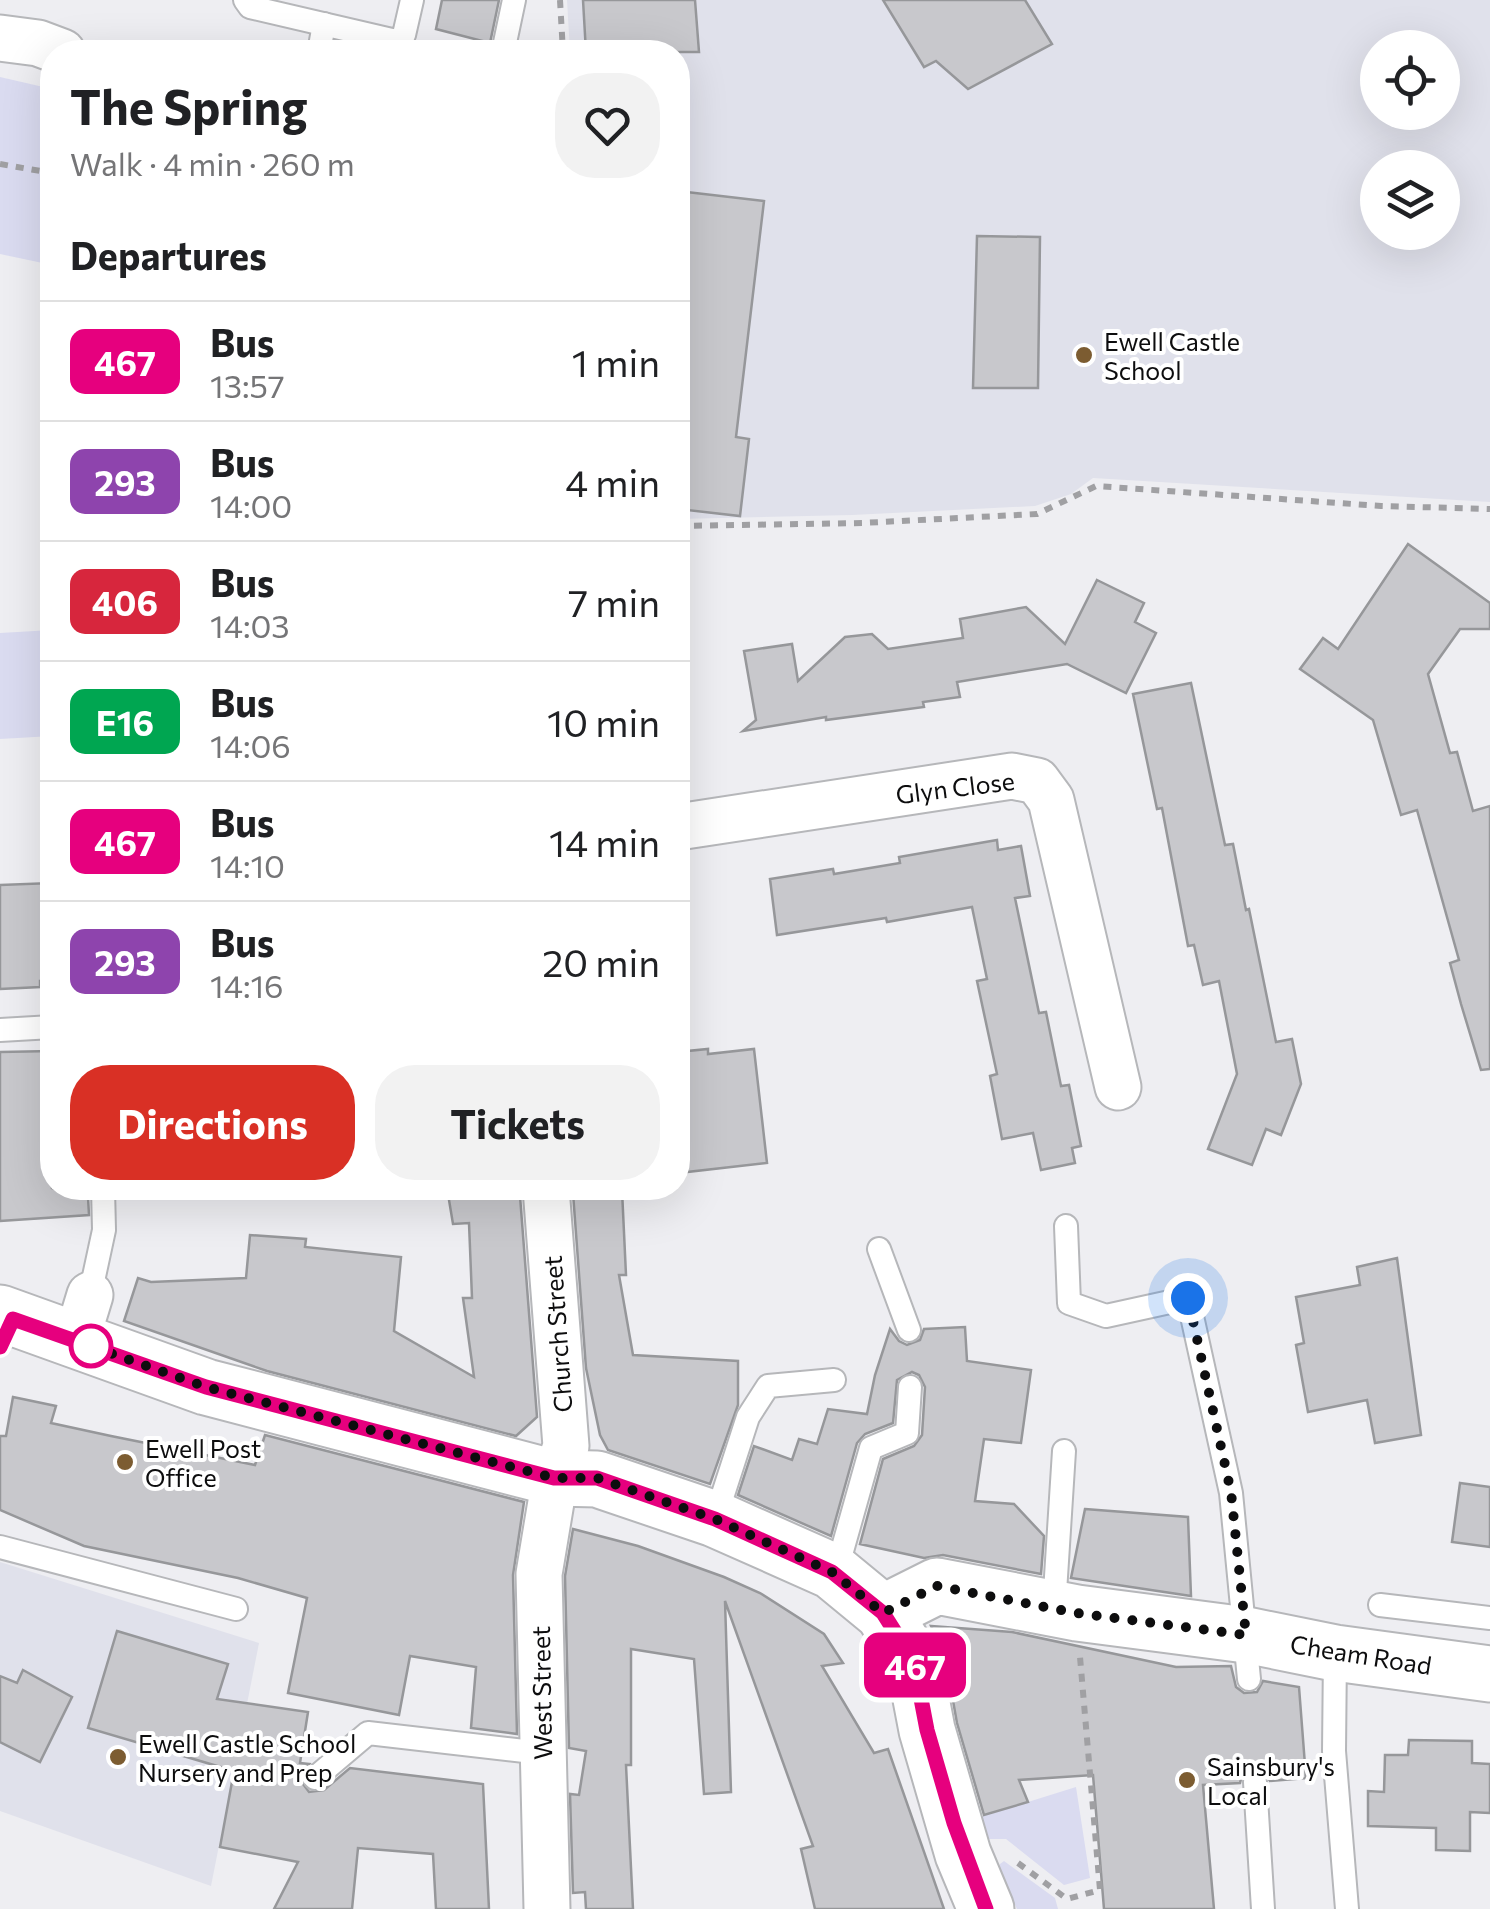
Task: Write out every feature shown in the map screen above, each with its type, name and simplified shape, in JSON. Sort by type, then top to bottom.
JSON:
[{"type":"main road","points":[[4,1326],[83,1318],[206,1387],[554,1478],[597,1478],[715,1519],[832,1572],[883,1613],[914,1662],[927,1730],[963,1854],[986,1909]]},
{"type":"main road","name":"Cheam Road","points":[[883,1613],[937,1586],[1065,1611],[1247,1657],[1335,1653],[1490,1674]]},
{"type":"street","points":[[0,38],[40,44]]},
{"type":"street","name":"Glyn Close","points":[[690,825],[1012,776],[1037,780],[1051,800],[1118,1087]]},
{"type":"street","name":"Church Street","points":[[547,1200],[566,1446],[554,1478]]},
{"type":"street","name":"West Street","points":[[547,1909],[539,1574],[554,1478]]},
{"type":"lane","points":[[245,0],[250,7],[392,40]]},
{"type":"lane","points":[[397,40],[404,34],[412,0]]},
{"type":"lane","points":[[506,40],[514,0]]},
{"type":"lane","points":[[321,40],[324,24]]},
{"type":"lane","points":[[0,1030],[40,1028]]},
{"type":"lane","points":[[83,1318],[104,1230],[103,1200]]},
{"type":"lane","points":[[1066,1226],[1069,1303],[1106,1316],[1188,1298],[1231,1492],[1247,1657]]},
{"type":"lane","points":[[880,1249],[909,1330]]},
{"type":"lane","points":[[715,1519],[748,1417],[768,1386],[834,1380]]},
{"type":"lane","points":[[832,1572],[842,1551],[871,1448],[907,1433],[910,1388]]},
{"type":"lane","points":[[1064,1451],[1065,1611]]},
{"type":"lane","points":[[0,1548],[236,1609]]},
{"type":"lane","points":[[1380,1605],[1490,1618]]},
{"type":"lane","points":[[1335,1653],[1334,1750],[1347,1909]]},
{"type":"lane","points":[[315,1778],[368,1734],[542,1753]]},
{"type":"lane","points":[[1254,1782],[1263,1909]]},
{"type":"path","points":[[560,0],[562,40]]},
{"type":"path","points":[[0,164],[40,171]]},
{"type":"path","points":[[690,526],[1037,514],[1096,486],[1381,506],[1490,509]]},
{"type":"path","points":[[1065,1611],[1100,1890],[1067,1899]]},
{"type":"path","points":[[963,1854],[998,1848],[1067,1899],[1069,1909]]},
{"type":"shaded area","name":"Ewell Castle School","points":[[567,0],[1490,0],[1490,502],[1093,478],[1071,494],[1035,506],[690,519],[690,40],[569,40]]},
{"type":"shaded area","points":[[0,77],[40,86],[40,262],[0,254]]},
{"type":"shaded area","points":[[40,631],[40,737],[0,739],[0,633]]},
{"type":"shaded area","name":"Ewell Castle School Nursery and Prep","points":[[0,1562],[259,1643],[211,1886],[0,1811]]},
{"type":"shaded area","points":[[1076,1787],[1090,1878],[1064,1885],[1006,1839],[988,1839],[977,1818]]},
{"type":"shaded area","points":[[1004,1861],[1055,1898],[1058,1909],[1017,1909],[1000,1873]]},
{"type":"building","points":[[442,0],[499,0],[491,40],[436,29]]},
{"type":"building","points":[[583,0],[695,0],[699,52],[690,52],[690,40],[585,40]]},
{"type":"building","points":[[883,0],[1025,0],[1052,44],[968,89],[936,61],[924,67]]},
{"type":"building","points":[[690,192],[764,201],[736,437],[749,439],[740,516],[690,510]]},
{"type":"building","points":[[977,236],[1040,237],[1038,388],[973,388]]},
{"type":"building","points":[[1408,544],[1490,603],[1490,629],[1460,629],[1428,674],[1450,753],[1457,752],[1473,811],[1490,806],[1490,1069],[1481,1070],[1461,1004],[1450,963],[1459,960],[1417,810],[1401,815],[1373,720],[1300,669],[1323,638],[1338,649]]},
{"type":"building","points":[[1097,580],[1144,603],[1135,622],[1156,633],[1126,693],[1067,664],[957,682],[960,697],[923,702],[924,707],[743,731],[756,720],[744,651],[792,644],[798,681],[845,637],[872,634],[888,649],[963,638],[960,619],[1026,607],[1065,644]]},
{"type":"building","points":[[1191,683],[1225,845],[1233,844],[1246,910],[1249,909],[1276,1042],[1292,1039],[1301,1084],[1281,1135],[1266,1129],[1252,1165],[1208,1149],[1237,1074],[1219,981],[1203,985],[1194,945],[1188,946],[1162,808],[1157,809],[1133,694]]},
{"type":"building","points":[[997,840],[998,850],[1021,846],[1030,896],[1015,898],[1039,1013],[1046,1012],[1061,1086],[1069,1085],[1081,1146],[1072,1148],[1075,1163],[1041,1170],[1033,1133],[1002,1139],[990,1076],[997,1074],[977,981],[987,979],[972,907],[777,935],[770,879],[900,863],[899,857]]},
{"type":"building","points":[[40,883],[40,987],[0,989],[0,885]]},
{"type":"building","points":[[708,1049],[708,1054],[754,1049],[767,1163],[690,1172],[690,1051]]},
{"type":"building","points":[[40,1051],[40,1200],[88,1200],[89,1215],[0,1221],[0,1052]]},
{"type":"building","points":[[449,1200],[520,1200],[537,1417],[516,1436],[267,1371],[124,1321],[138,1278],[151,1282],[246,1278],[250,1235],[306,1239],[305,1247],[401,1257],[394,1331],[474,1377],[463,1298],[472,1298],[469,1223],[453,1224]]},
{"type":"building","points":[[574,1200],[622,1200],[626,1275],[619,1275],[633,1355],[738,1361],[738,1405],[710,1484],[608,1450],[600,1435],[586,1368]]},
{"type":"building","points":[[1397,1258],[1421,1435],[1375,1443],[1367,1400],[1308,1412],[1296,1345],[1304,1343],[1296,1297],[1360,1285],[1357,1267]]},
{"type":"building","points":[[965,1327],[967,1361],[1031,1370],[1021,1443],[984,1439],[975,1501],[1014,1504],[1044,1536],[1041,1574],[943,1555],[924,1558],[860,1544],[883,1459],[914,1446],[922,1435],[925,1387],[919,1375],[912,1372],[897,1380],[893,1423],[865,1434],[857,1443],[831,1536],[738,1495],[754,1446],[792,1460],[799,1439],[817,1444],[828,1409],[867,1414],[890,1329],[907,1345],[920,1340],[924,1329]]},
{"type":"building","points":[[13,1397],[56,1406],[51,1423],[111,1436],[255,1465],[265,1435],[524,1502],[513,1575],[517,1734],[471,1728],[476,1667],[410,1656],[399,1715],[288,1693],[307,1598],[238,1578],[84,1546],[0,1510],[0,1436],[6,1436]]},
{"type":"building","points":[[1460,1483],[1490,1487],[1490,1547],[1452,1542]]},
{"type":"building","points":[[1085,1509],[1188,1517],[1191,1596],[1071,1578]]},
{"type":"building","points":[[573,1529],[638,1546],[724,1577],[760,1593],[824,1634],[843,1663],[822,1666],[874,1753],[888,1749],[944,1909],[815,1909],[801,1849],[813,1846],[725,1601],[731,1792],[704,1794],[694,1659],[631,1649],[631,1765],[626,1765],[633,1909],[586,1909],[585,1892],[573,1893],[570,1794],[579,1795],[586,1751],[569,1748],[565,1576]]},
{"type":"building","name":"Sainsbury's Local","points":[[931,1626],[1012,1632],[1176,1667],[1231,1666],[1236,1687],[1244,1693],[1257,1692],[1263,1681],[1299,1687],[1306,1778],[1270,1781],[1262,1769],[1253,1767],[1242,1775],[1240,1783],[1203,1785],[1214,1909],[1104,1909],[1093,1775],[1019,1780],[1028,1802],[984,1815],[957,1723],[945,1656]]},
{"type":"building","points":[[117,1631],[228,1664],[217,1699],[308,1712],[300,1763],[309,1764],[301,1772],[300,1780],[309,1792],[324,1790],[350,1768],[483,1784],[489,1909],[436,1909],[433,1854],[358,1848],[352,1909],[274,1909],[298,1862],[220,1847],[234,1771],[88,1728]]},
{"type":"building","points":[[23,1670],[72,1697],[40,1762],[0,1742],[0,1676],[17,1683]]},
{"type":"building","points":[[1409,1740],[1472,1741],[1472,1763],[1490,1764],[1490,1813],[1470,1812],[1470,1851],[1436,1850],[1436,1828],[1368,1826],[1368,1791],[1384,1792],[1385,1755],[1408,1755]]},
{"type":"bus line","name":"467","points":[[0,1347],[13,1319],[206,1387],[554,1478],[597,1478],[715,1519],[832,1572],[883,1613],[914,1662],[927,1730],[963,1854],[986,1909]]},
{"type":"place","name":"Ewell Castle School","points":[[1084,355]]},
{"type":"place","name":"Ewell Post Office","points":[[125,1462]]},
{"type":"place","name":"Ewell Castle School Nursery and Prep","points":[[118,1757]]},
{"type":"place","name":"Sainsbury's Local","points":[[1187,1780]]},
{"type":"route","points":[[91,1346],[76,1341],[206,1387],[554,1478],[597,1478],[715,1519],[832,1572],[883,1613],[937,1586],[1076,1613],[1246,1635],[1231,1492],[1188,1298]]}]
